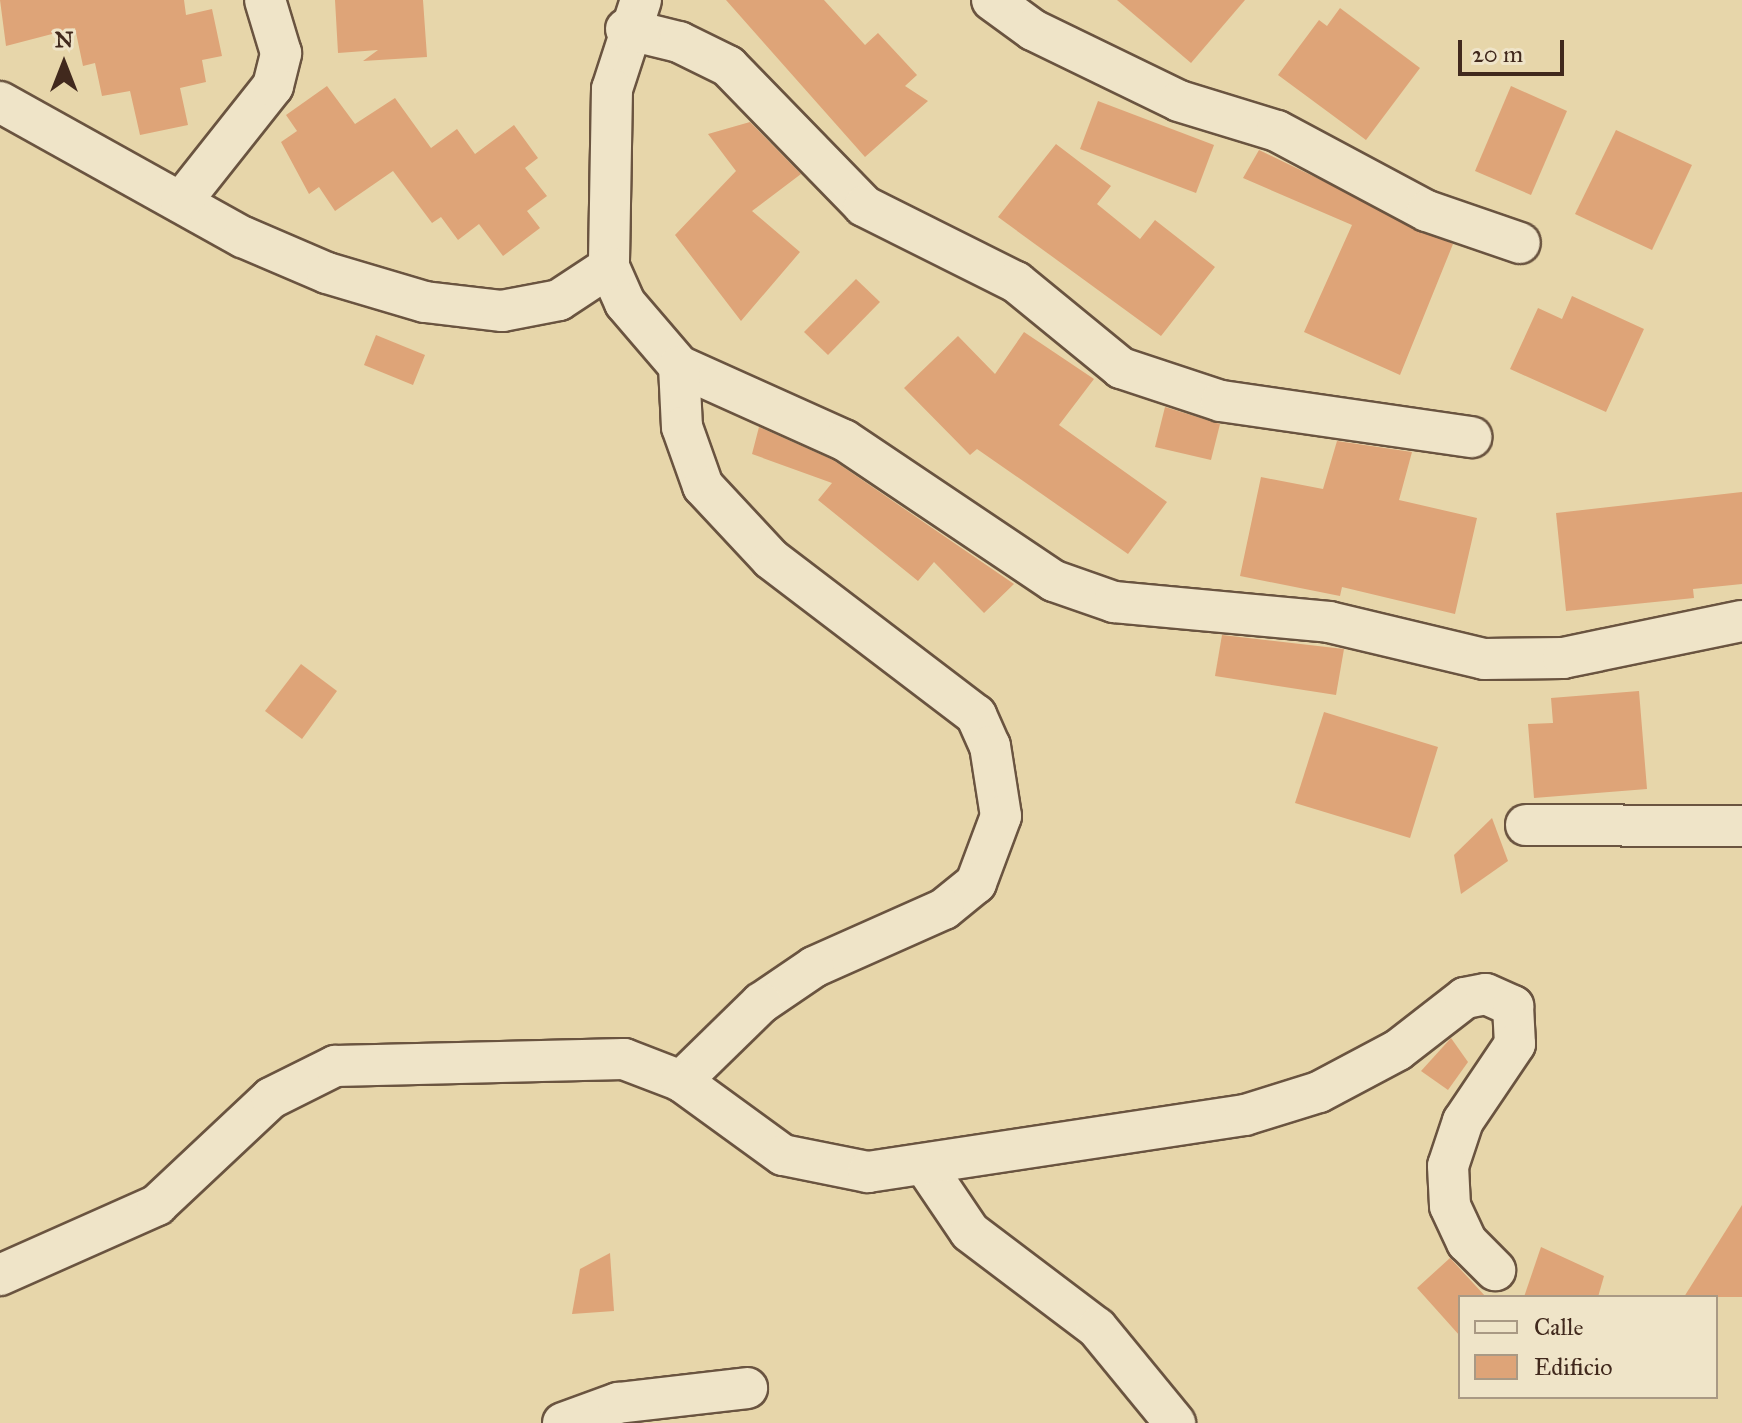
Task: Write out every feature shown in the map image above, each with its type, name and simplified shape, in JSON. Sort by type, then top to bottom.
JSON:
[{"type":"street","points":[[181,202],[273,86],[281,53],[265,0]]},
{"type":"street","points":[[992,0],[1033,30],[1179,101],[1277,131],[1427,211],[1520,243]]},
{"type":"street","points":[[1471,437],[1221,401],[1121,368],[1016,282],[864,206],[728,66],[633,15],[612,89],[609,267],[625,303],[679,366],[844,440],[1054,581],[1114,602],[1329,622],[1484,659],[1563,658],[1742,621]]},
{"type":"street","points":[[0,102],[181,202],[327,273],[425,302],[502,311],[559,300],[609,267]]},
{"type":"street","points":[[679,366],[682,427],[703,486],[771,559],[976,715],[990,746],[1001,816],[992,856],[955,900],[814,967],[761,1003],[681,1081]]},
{"type":"street","points":[[1526,825],[1742,826]]},
{"type":"street","points":[[0,1275],[157,1205],[271,1098],[335,1066],[578,1056],[624,1059],[681,1081],[783,1155],[868,1172],[926,1167],[1260,1110],[1319,1092],[1398,1050],[1465,998],[1499,996],[1513,1006],[1515,1044],[1463,1121],[1448,1166],[1450,1206],[1467,1242],[1495,1270]]},
{"type":"street","points":[[926,1167],[970,1232],[1097,1328],[1175,1423]]},
{"type":"street","points":[[563,1423],[618,1403],[747,1388]]},
{"type":"building","points":[[0,0],[184,0],[186,15],[212,9],[222,56],[202,60],[206,82],[180,88],[188,125],[140,135],[130,91],[102,96],[95,63],[83,66],[75,28],[6,46]]},
{"type":"building","points":[[335,0],[423,0],[427,57],[363,61],[378,50],[338,53]]},
{"type":"building","points":[[726,0],[824,0],[865,45],[878,33],[917,75],[905,86],[928,101],[865,157]]},
{"type":"building","points":[[1117,0],[1245,0],[1191,63]]},
{"type":"building","points":[[1340,8],[1420,68],[1366,140],[1278,75],[1319,20],[1327,26]]},
{"type":"building","points":[[327,86],[355,124],[395,98],[431,148],[457,129],[475,154],[514,125],[538,158],[525,168],[547,196],[527,211],[540,228],[503,256],[479,224],[458,240],[441,217],[432,223],[393,171],[335,211],[319,187],[309,194],[281,142],[297,131],[286,115]]},
{"type":"building","points":[[1511,86],[1567,111],[1531,195],[1475,171]]},
{"type":"building","points":[[1098,101],[1214,145],[1196,193],[1080,149]]},
{"type":"building","points":[[750,122],[801,174],[752,211],[800,252],[741,321],[675,235],[736,171],[708,134]]},
{"type":"building","points":[[1616,130],[1692,165],[1652,250],[1575,214]]},
{"type":"building","points":[[1056,144],[1111,186],[1097,204],[1140,239],[1155,220],[1215,267],[1161,336],[998,217]]},
{"type":"building","points":[[1259,150],[1453,244],[1400,375],[1304,332],[1352,225],[1243,178]]},
{"type":"building","points":[[856,279],[880,302],[828,355],[804,332]]},
{"type":"building","points":[[1572,296],[1644,329],[1606,412],[1510,369],[1538,308],[1562,319]]},
{"type":"building","points":[[1024,332],[1094,379],[1059,425],[1167,502],[1128,554],[977,449],[970,455],[904,388],[958,336],[995,374]]},
{"type":"building","points":[[376,335],[425,355],[413,385],[364,365]]},
{"type":"building","points":[[1165,407],[1220,424],[1211,460],[1155,447]]},
{"type":"building","points":[[759,427],[833,460],[1014,584],[984,613],[934,562],[918,581],[818,500],[832,483],[752,454]]},
{"type":"building","points":[[1337,441],[1412,452],[1399,500],[1477,518],[1455,614],[1342,587],[1340,596],[1240,576],[1261,477],[1323,489]]},
{"type":"building","points":[[1742,492],[1742,584],[1693,589],[1694,598],[1566,611],[1556,513]]},
{"type":"building","points":[[1222,635],[1344,649],[1336,695],[1215,676]]},
{"type":"building","points":[[301,664],[337,691],[302,739],[265,711]]},
{"type":"building","points":[[1639,691],[1647,789],[1534,798],[1528,724],[1553,723],[1551,698]]},
{"type":"building","points":[[1324,712],[1438,747],[1410,838],[1295,803]]},
{"type":"building","points":[[1492,818],[1508,861],[1461,894],[1454,855]]},
{"type":"building","points":[[1451,1038],[1468,1062],[1448,1090],[1421,1071]]},
{"type":"building","points":[[1742,1205],[1742,1297],[1685,1295]]},
{"type":"building","points":[[1541,1247],[1604,1276],[1599,1295],[1525,1295]]},
{"type":"building","points":[[610,1253],[614,1311],[572,1314],[580,1269]]},
{"type":"building","points":[[1450,1258],[1484,1295],[1458,1295],[1458,1334],[1417,1288]]}]
